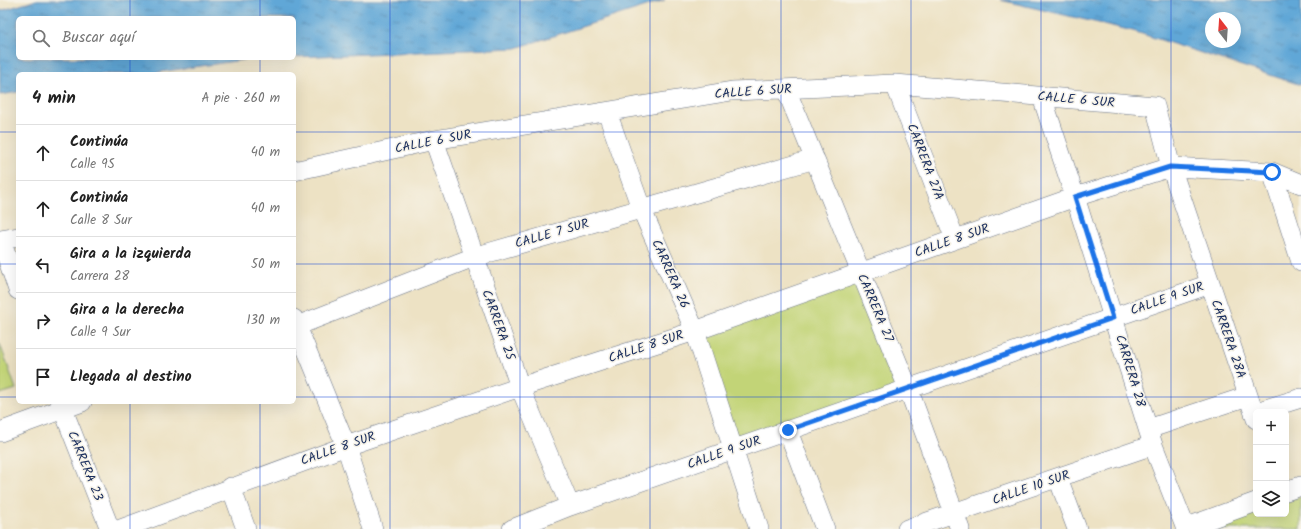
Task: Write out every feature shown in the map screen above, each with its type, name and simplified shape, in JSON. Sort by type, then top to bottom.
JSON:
[{"type":"street","name":"CALLE 6 SUR","points":[[296,171],[434,140],[732,91],[895,84],[1155,106],[1170,167]]},
{"type":"street","name":"CARRERA 27A","points":[[895,84],[955,240]]},
{"type":"street","name":"CARRERA 27","points":[[786,89],[908,388],[958,522]]},
{"type":"street","name":"CARRERA 28","points":[[1042,97],[1150,437],[1186,528]]},
{"type":"street","name":"CARRERA 26","points":[[607,112],[641,208],[695,331],[759,529]]},
{"type":"street","name":"CARRERA 25","points":[[434,140],[520,387],[570,506]]},
{"type":"street","name":"CALLE 7 SUR","points":[[296,324],[474,257],[815,159]]},
{"type":"street","name":"CALLE 8 SUR","points":[[122,529],[346,446],[520,387],[695,331],[1075,197],[1170,167]]},
{"type":"street","points":[[1170,167],[1272,172],[1301,184]]},
{"type":"street","name":"CARRERA 28A","points":[[1170,167],[1254,409]]},
{"type":"street","points":[[1272,172],[1301,262]]},
{"type":"street","points":[[6,239],[12,281]]},
{"type":"street","name":"CALLE 9 SUR","points":[[512,529],[570,506],[1210,284]]},
{"type":"street","points":[[296,326],[346,446],[373,529]]},
{"type":"street","name":"CALLE 10 SUR","points":[[1258,409],[1301,398]]},
{"type":"street","points":[[0,432],[61,405]]},
{"type":"street","name":"CARRERA 23","points":[[61,405],[110,529]]},
{"type":"street","name":"CALLE 10 SUR","points":[[907,529],[958,522],[1150,437],[1253,410]]},
{"type":"street","points":[[788,430],[825,529]]},
{"type":"street","points":[[1058,478],[1076,529]]},
{"type":"street","points":[[1289,490],[1301,486]]},
{"type":"street","points":[[232,487],[246,529]]},
{"type":"street","points":[[1186,528],[1253,503]]},
{"type":"green space","points":[[860,273],[908,388],[733,450],[695,331]]},
{"type":"green space","points":[[0,344],[16,389],[0,394]]},
{"type":"green space","points":[[1301,497],[1301,529],[1211,529],[1253,514],[1253,517],[1289,517],[1289,501]]},
{"type":"water","points":[[37,0],[665,0],[516,48],[296,57],[296,16],[16,16],[16,60],[242,60],[160,72],[16,72],[16,92],[0,95],[0,11]]},
{"type":"water","points":[[1000,0],[1301,0],[1301,85],[1133,31]]},
{"type":"route","points":[[788,430],[1113,318],[1075,197],[1170,167],[1272,172]]}]
